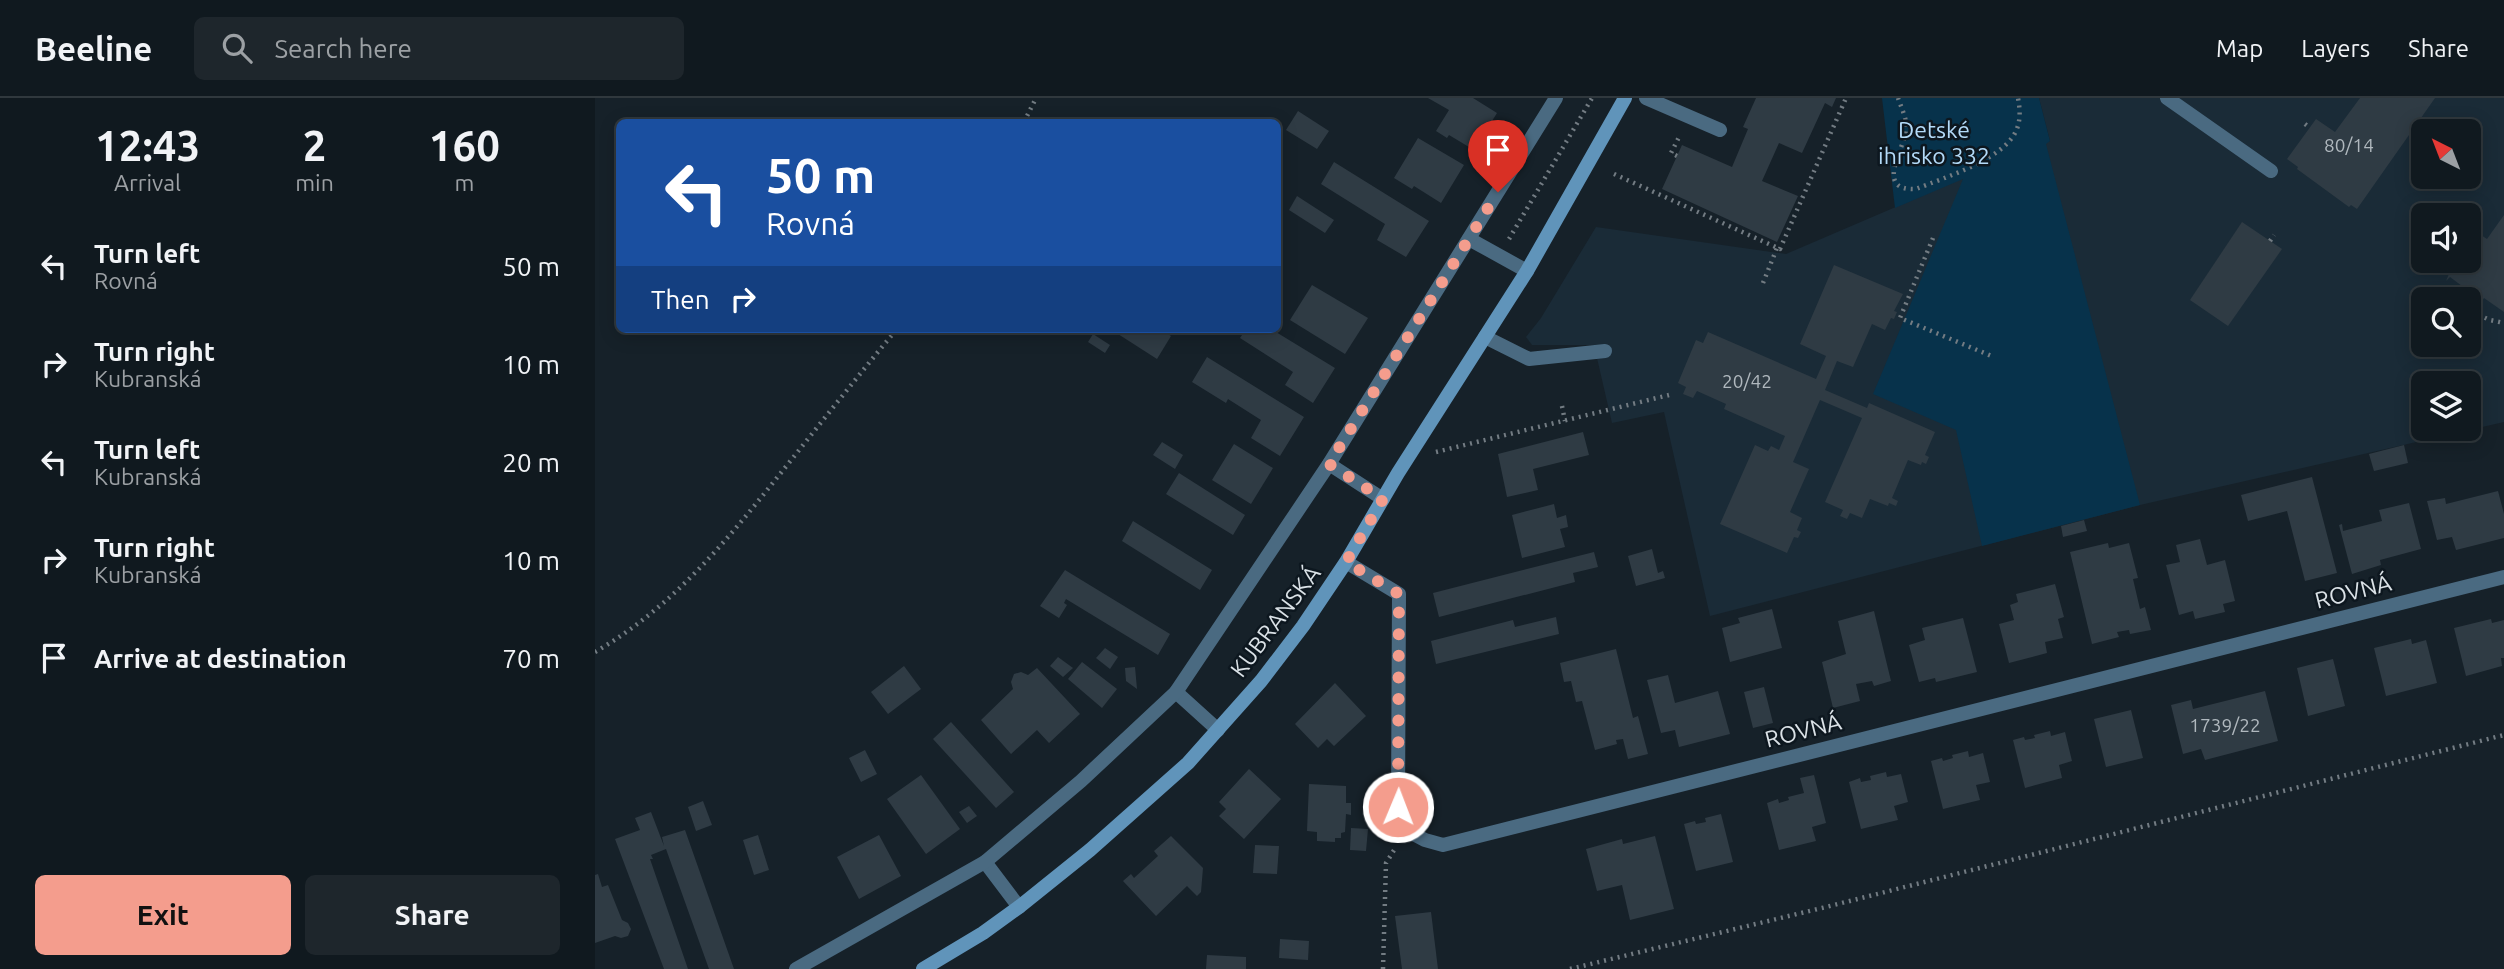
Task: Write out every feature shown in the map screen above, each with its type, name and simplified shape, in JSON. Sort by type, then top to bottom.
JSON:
[{"type":"street","name":"KUBRANSKÁ","points":[[796,969],[985,862],[1081,781],[1176,692],[1329,464],[1556,98]]},
{"type":"street","name":"KUBRANSKÁ","points":[[923,969],[1020,907],[1151,797],[1188,763],[1261,681],[1303,626],[1346,562],[1527,271],[1625,98]]},
{"type":"street","points":[[1646,98],[1720,130]]},
{"type":"street","points":[[2167,98],[2271,171]]},
{"type":"street","points":[[1469,239],[1527,271]]},
{"type":"street","points":[[1485,337],[1529,359],[1605,351]]},
{"type":"street","points":[[1329,464],[1383,499]]},
{"type":"street","points":[[1346,562],[1399,594],[1398,807],[1406,830]]},
{"type":"street","name":"ROVNÁ","points":[[1406,830],[1425,840],[1443,845],[2504,577]]},
{"type":"street","points":[[1176,692],[1219,730]]},
{"type":"street","points":[[985,862],[1020,907]]},
{"type":"path","points":[[1026,119],[1036,98]]},
{"type":"path","points":[[1500,255],[1592,98]]},
{"type":"path","points":[[1614,174],[1780,249],[1846,98]]},
{"type":"path","points":[[1898,98],[1907,128],[1893,175],[1896,184],[1905,190],[1916,189],[1984,160],[2008,143],[2017,130],[2020,112],[2018,98]]},
{"type":"path","points":[[1677,156],[1671,153],[1685,125]]},
{"type":"path","points":[[2270,241],[2274,235]]},
{"type":"path","points":[[1933,238],[1900,318],[1994,357]]},
{"type":"path","points":[[1763,283],[1777,247]]},
{"type":"path","points":[[2481,316],[2504,323]]},
{"type":"path","points":[[595,652],[649,615],[720,548],[894,333]]},
{"type":"path","points":[[1435,453],[1669,395]]},
{"type":"path","points":[[1562,405],[1565,421]]},
{"type":"path","points":[[1570,969],[2504,735]]},
{"type":"path","points":[[1383,969],[1385,863],[1406,830]]},
{"type":"shaded area","points":[[2039,98],[2504,98],[2504,422],[2481,427],[2481,371],[2411,371],[2411,441],[2421,441],[2140,505],[1710,616],[1664,412],[1612,423],[1594,345],[1532,345],[1526,337],[1541,318],[1596,227],[1786,254],[2050,141]]},
{"type":"green space","name":"Detské ihrisko 332","points":[[1882,98],[2039,98],[2050,141],[2046,144],[2140,505],[1982,546],[1956,430],[1873,394],[1963,179],[1895,208]]},
{"type":"building","points":[[1428,98],[1473,98],[1497,113],[1474,150],[1449,135],[1447,138],[1436,131],[1449,110]]},
{"type":"building","points":[[1756,98],[1836,98],[1832,107],[1825,103],[1802,153],[1779,143],[1762,181],[1798,196],[1777,242],[1662,189],[1682,145],[1732,167],[1748,129],[1743,127]]},
{"type":"building","points":[[2360,98],[2435,98],[2420,119],[2411,119],[2411,132],[2357,209],[2351,205],[2349,207],[2287,159],[2316,119],[2335,132]]},
{"type":"building","points":[[1298,111],[1329,131],[1317,149],[1286,130]]},
{"type":"building","points":[[1418,138],[1464,165],[1441,203],[1414,186],[1412,189],[1394,178]]},
{"type":"building","points":[[1334,162],[1429,221],[1406,257],[1377,240],[1385,224],[1321,184]]},
{"type":"building","points":[[1297,196],[1334,220],[1325,233],[1289,210]]},
{"type":"building","points":[[2504,215],[2504,312],[2484,298],[2481,300],[2481,287],[2463,287],[2450,277],[2446,281],[2448,273],[2481,273],[2481,235],[2487,239]]},
{"type":"building","points":[[2242,222],[2282,249],[2228,326],[2190,300]]},
{"type":"building","points":[[1834,265],[1903,294],[1894,311],[1897,312],[1894,319],[1891,318],[1885,330],[1872,324],[1853,367],[1837,361],[1825,390],[1867,408],[1869,403],[1935,432],[1925,455],[1929,457],[1926,464],[1908,460],[1892,498],[1898,501],[1896,506],[1870,499],[1862,518],[1850,513],[1847,519],[1840,516],[1843,510],[1825,502],[1862,418],[1820,400],[1793,462],[1809,469],[1790,512],[1802,518],[1797,530],[1801,532],[1798,538],[1794,537],[1787,553],[1720,524],[1755,445],[1768,451],[1771,446],[1779,450],[1785,436],[1724,409],[1726,404],[1697,391],[1693,398],[1683,394],[1686,387],[1678,383],[1696,340],[1703,343],[1708,332],[1816,379],[1826,356],[1800,344]]},
{"type":"building","points":[[1312,285],[1368,318],[1345,354],[1290,320]]},
{"type":"building","points":[[1166,333],[1171,336],[1157,359],[1118,334]]},
{"type":"building","points":[[1243,333],[1278,333],[1335,368],[1313,403],[1285,385],[1293,372],[1240,338]]},
{"type":"building","points":[[1093,334],[1110,345],[1105,353],[1088,342]]},
{"type":"building","points":[[1207,357],[1304,417],[1280,456],[1251,438],[1261,420],[1228,399],[1226,403],[1192,382]]},
{"type":"building","points":[[1583,432],[1589,455],[1533,469],[1538,490],[1507,497],[1498,454]]},
{"type":"building","points":[[1162,442],[1183,455],[1175,469],[1153,455]]},
{"type":"building","points":[[1234,444],[1273,468],[1251,504],[1212,480]]},
{"type":"building","points":[[2404,445],[2408,463],[2374,471],[2369,454]]},
{"type":"building","points":[[1179,473],[1245,515],[1233,535],[1166,494]]},
{"type":"building","points":[[2312,477],[2337,573],[2305,581],[2287,511],[2248,521],[2241,495]]},
{"type":"building","points":[[2498,491],[2504,514],[2504,538],[2456,550],[2452,537],[2437,540],[2427,501],[2445,498],[2446,504]]},
{"type":"building","points":[[2409,503],[2421,549],[2380,560],[2381,565],[2352,574],[2339,525],[2342,524],[2343,531],[2382,521],[2379,510]]},
{"type":"building","points":[[1554,504],[1557,518],[1566,515],[1568,527],[1560,529],[1565,547],[1522,558],[1512,515]]},
{"type":"building","points":[[2084,520],[2087,531],[2063,537],[2061,526]]},
{"type":"building","points":[[1133,521],[1212,570],[1200,590],[1122,541]]},
{"type":"building","points":[[2200,539],[2207,565],[2225,560],[2235,601],[2223,604],[2225,612],[2195,619],[2193,611],[2179,615],[2166,565],[2180,562],[2176,545]]},
{"type":"building","points":[[2108,543],[2109,548],[2129,543],[2138,578],[2133,579],[2140,609],[2145,607],[2151,630],[2130,634],[2129,630],[2117,632],[2119,637],[2092,644],[2070,552]]},
{"type":"building","points":[[1652,549],[1658,573],[1663,571],[1665,578],[1636,586],[1628,556]]},
{"type":"building","points":[[1594,552],[1598,567],[1573,573],[1575,582],[1439,617],[1433,593]]},
{"type":"building","points":[[1065,570],[1170,634],[1158,655],[1066,599],[1064,603],[1067,605],[1059,618],[1040,606]]},
{"type":"building","points":[[2055,584],[2064,617],[2058,619],[2063,638],[2045,642],[2047,653],[2009,663],[1999,624],[2014,620],[2010,605],[2018,602],[2016,594]]},
{"type":"building","points":[[1772,609],[1782,648],[1730,662],[1722,628],[1740,623],[1738,618]]},
{"type":"building","points":[[1874,611],[1891,681],[1874,686],[1872,681],[1856,684],[1860,701],[1833,708],[1822,662],[1846,654],[1838,621]]},
{"type":"building","points":[[1556,617],[1559,634],[1436,664],[1431,641],[1513,620],[1515,627]]},
{"type":"building","points":[[1963,618],[1977,672],[1936,682],[1935,678],[1919,682],[1909,645],[1925,640],[1922,628]]},
{"type":"building","points":[[2491,619],[2492,623],[2504,620],[2502,666],[2466,676],[2454,628]]},
{"type":"building","points":[[2411,639],[2412,644],[2426,640],[2437,683],[2386,696],[2374,648]]},
{"type":"building","points":[[1105,648],[1118,657],[1110,669],[1096,658]]},
{"type":"building","points":[[1616,649],[1633,718],[1638,716],[1648,754],[1628,759],[1623,739],[1616,740],[1617,744],[1595,750],[1582,701],[1576,702],[1571,681],[1564,682],[1560,663]]},
{"type":"building","points":[[1058,657],[1073,668],[1063,677],[1050,666]]},
{"type":"building","points":[[2333,659],[2345,706],[2308,716],[2297,668]]},
{"type":"building","points":[[1082,662],[1117,689],[1102,708],[1068,679]]},
{"type":"building","points":[[904,666],[921,689],[888,714],[871,692]]},
{"type":"building","points":[[1135,667],[1137,689],[1126,681],[1125,668]]},
{"type":"building","points":[[1037,668],[1080,714],[1049,743],[1037,730],[1011,754],[981,720],[1013,689],[1011,682],[1014,674],[1021,672],[1028,675]]},
{"type":"building","points":[[1668,675],[1675,703],[1718,691],[1730,734],[1679,747],[1675,730],[1661,733],[1647,680]]},
{"type":"building","points":[[1335,683],[1366,716],[1334,746],[1327,739],[1318,748],[1295,724]]},
{"type":"building","points":[[1764,687],[1773,723],[1753,728],[1744,692]]},
{"type":"building","points":[[2265,691],[2278,741],[2205,760],[2201,749],[2183,754],[2171,705],[2191,700],[2193,709]]},
{"type":"building","points":[[2131,710],[2143,758],[2106,767],[2094,719]]},
{"type":"building","points":[[951,722],[1014,792],[996,808],[933,739]]},
{"type":"building","points":[[2050,731],[2051,736],[2065,732],[2072,761],[2059,765],[2062,778],[2025,788],[2013,740],[2035,738],[2034,735]]},
{"type":"building","points":[[865,750],[877,774],[861,782],[849,758]]},
{"type":"building","points":[[1968,751],[1969,757],[1983,753],[1990,782],[1976,785],[1980,800],[1943,809],[1931,761],[1942,758],[1943,761],[1953,758],[1952,755]]},
{"type":"building","points":[[1249,769],[1281,799],[1244,839],[1219,816],[1226,809],[1219,802]]},
{"type":"building","points":[[1886,772],[1887,777],[1901,774],[1908,802],[1894,806],[1898,820],[1861,829],[1849,782],[1860,778],[1861,782],[1871,780],[1870,776]]},
{"type":"building","points":[[921,775],[960,829],[926,854],[887,799]]},
{"type":"building","points":[[1814,775],[1826,823],[1812,827],[1816,841],[1779,850],[1767,803],[1778,799],[1779,803],[1789,800],[1788,797],[1804,793],[1800,778]]},
{"type":"building","points":[[1309,784],[1346,786],[1346,803],[1351,803],[1351,815],[1346,814],[1345,832],[1341,833],[1341,838],[1335,838],[1335,842],[1317,841],[1317,832],[1307,831]]},
{"type":"building","points":[[703,801],[712,825],[696,831],[688,807]]},
{"type":"building","points":[[969,806],[977,816],[967,823],[959,812]]},
{"type":"building","points":[[651,812],[664,846],[662,837],[685,830],[734,969],[709,969],[666,849],[651,855],[653,859],[650,859],[688,969],[664,969],[615,839],[640,830],[635,818]]},
{"type":"building","points":[[1721,814],[1733,862],[1696,871],[1684,824],[1706,822],[1705,818]]},
{"type":"building","points":[[1351,828],[1368,829],[1366,851],[1350,850]]},
{"type":"building","points":[[758,835],[769,870],[754,875],[743,840]]},
{"type":"building","points":[[879,835],[901,876],[859,899],[837,857]]},
{"type":"building","points":[[1171,836],[1203,868],[1201,892],[1197,896],[1187,886],[1156,916],[1123,881],[1131,874],[1134,878],[1158,856],[1154,851]]},
{"type":"building","points":[[1655,836],[1674,909],[1630,920],[1622,885],[1597,891],[1586,849],[1622,839],[1623,844]]},
{"type":"building","points":[[1255,845],[1279,846],[1277,874],[1253,873]]},
{"type":"building","points":[[598,874],[602,887],[608,885],[622,920],[628,923],[631,929],[628,936],[615,936],[595,943],[595,875]]},
{"type":"building","points":[[1431,912],[1438,969],[1402,969],[1395,916]]},
{"type":"building","points":[[1280,939],[1309,941],[1308,960],[1279,958]]},
{"type":"building","points":[[1207,955],[1246,957],[1246,969],[1206,969]]},
{"type":"route","points":[[1398,807],[1399,594],[1346,562],[1383,499],[1329,464],[1498,192]]}]
